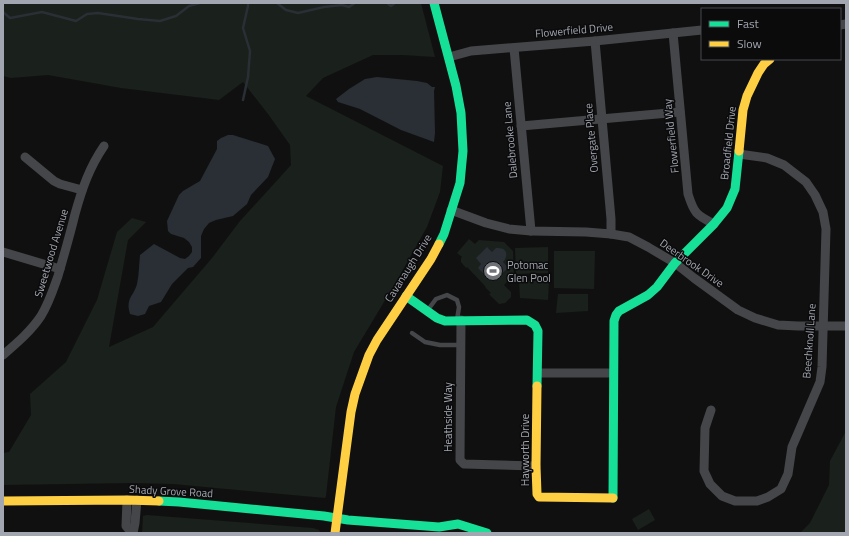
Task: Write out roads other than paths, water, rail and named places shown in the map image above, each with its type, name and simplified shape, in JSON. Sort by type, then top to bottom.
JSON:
[{"type":"street","name":"Cavanaugh Drive","points":[[335,533],[351,412],[355,394],[369,356],[377,340],[431,258],[444,234],[460,182],[463,151],[461,113],[449,57],[434,3]]},
{"type":"street","name":"Flowerfield Drive","points":[[449,57],[471,51],[701,30]]},
{"type":"street","name":"Flowerfield Way","points":[[673,33],[688,194],[692,207],[701,218],[714,224]]},
{"type":"street","name":"Overgate Place","points":[[594,41],[611,219],[611,234]]},
{"type":"street","name":"Dalebrooke Lane","points":[[514,48],[531,231]]},
{"type":"street","name":"Broadfield Drive","points":[[675,263],[714,224],[727,208],[735,189],[743,110],[747,96],[758,74],[764,64],[769,60]]},
{"type":"street","points":[[521,126],[680,112]]},
{"type":"street","name":"Sweetwood Avenue","points":[[3,355],[34,326],[48,304],[60,269],[82,190],[92,166],[104,146]]},
{"type":"street","name":"Beechknoll Lane","points":[[711,410],[705,428],[704,471],[710,484],[722,496],[735,501],[757,501],[768,497],[781,489],[788,474],[792,447],[820,382],[822,367],[826,229],[823,212],[815,195],[806,182],[784,165],[767,158],[739,154]]},
{"type":"street","points":[[25,157],[54,181],[82,190]]},
{"type":"street","name":"Deerbrook Drive","points":[[451,210],[486,223],[509,229],[586,232],[628,237],[675,263],[738,310],[755,318],[778,325],[846,326]]},
{"type":"street","points":[[3,252],[60,269]]},
{"type":"street","name":"Hayworth Drive","points":[[406,296],[437,318],[445,320],[527,320],[535,325],[538,332],[537,494],[539,498],[613,498],[614,321],[619,311],[648,295],[657,287],[675,263]]},
{"type":"street","name":"Heathside Way","points":[[459,320],[461,346],[460,460],[464,464],[536,466]]},
{"type":"street","points":[[538,373],[613,372]]},
{"type":"street","points":[[127,500],[126,526],[132,533],[136,523],[138,500]]},
{"type":"street","name":"Shady Grove Road","points":[[3,501],[138,500],[209,504],[324,516],[348,520],[439,527]]},
{"type":"street","points":[[439,527],[458,524],[487,533]]},
{"type":"street","points":[[439,527],[452,533]]},
{"type":"lane","points":[[427,311],[436,299],[447,295],[457,300],[459,307],[459,320]]},
{"type":"lane","points":[[412,332],[425,342],[440,345],[461,346]]},
{"type":"waterway","points":[[3,12],[10,18],[42,12],[76,21],[87,14],[98,13],[160,21],[176,16],[189,6],[200,3]]},
{"type":"waterway","points":[[243,100],[248,77],[250,51],[243,28],[248,3]]},
{"type":"waterway","points":[[277,3],[286,10],[298,13],[324,7],[342,5],[349,7],[355,3]]},
{"type":"waterway","points":[[387,3],[391,6],[395,3]]},
{"type":"place","name":"Potomac Glen Pool","points":[[493,271]]}]
